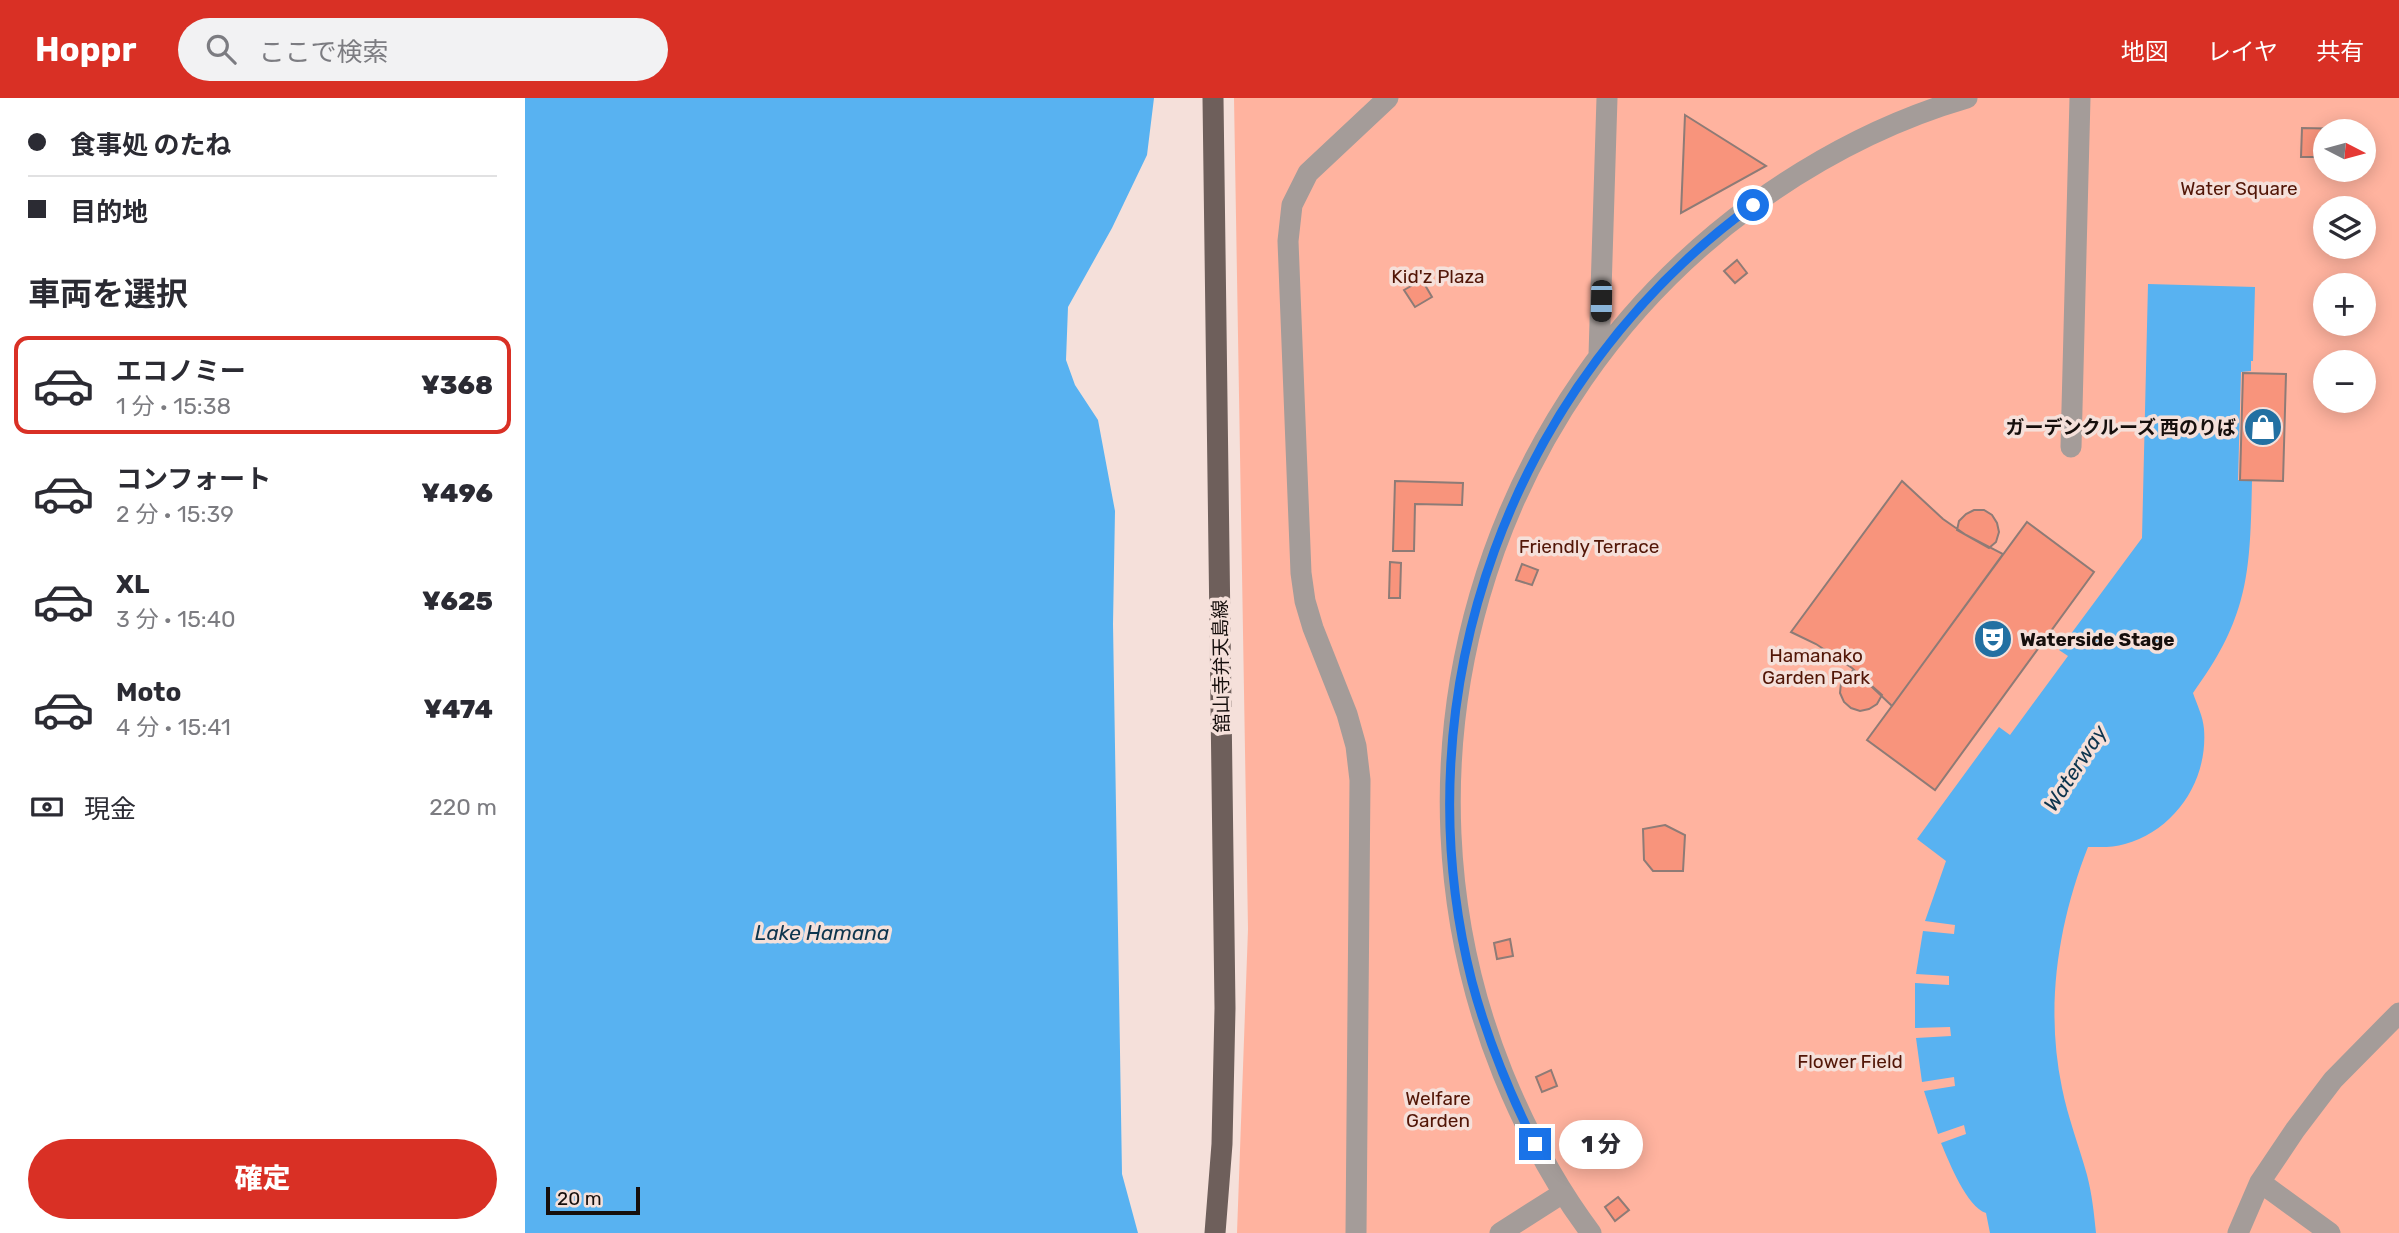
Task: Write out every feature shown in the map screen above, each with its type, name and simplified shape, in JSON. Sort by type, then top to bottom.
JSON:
[{"type":"main road","name":"舘山寺弁天島線","points":[[1213,98],[1225,1008],[1222,1143],[1215,1233]]},
{"type":"lane","points":[[1356,1233],[1360,779],[1356,746],[1347,714],[1313,628],[1301,573],[1288,241],[1292,205],[1308,173],[1388,98]]},
{"type":"lane","points":[[1599,355],[1607,98]]},
{"type":"lane","points":[[1591,1233],[1545,1164],[1516,1105],[1490,1042],[1472,981],[1459,916],[1453,863],[1450,784],[1454,718],[1464,653],[1487,570],[1502,527],[1529,467],[1562,409],[1599,355],[1639,307],[1682,263],[1729,223],[1779,186],[1832,155],[1887,127],[1967,98]]},
{"type":"lane","points":[[2071,447],[2080,98]]},
{"type":"lane","points":[[2238,1233],[2260,1182],[2295,1130],[2333,1080],[2399,1013]]},
{"type":"lane","points":[[2260,1182],[2330,1233]]},
{"type":"lane","points":[[1500,1233],[1563,1192]]},
{"type":"green space","name":"Hamanako Garden Park","points":[[1234,98],[2399,98],[2399,1233],[1237,1233],[1248,929]]},
{"type":"water","name":"Lake Hamana","points":[[525,98],[1154,98],[1147,155],[1112,228],[1068,307],[1066,360],[1075,385],[1098,420],[1115,511],[1113,624],[1122,1174],[1138,1233],[525,1233]]},
{"type":"water","name":"Waterway","points":[[2148,284],[2255,287],[2253,361],[2251,371],[2241,372],[2238,480],[2252,481],[2250,542],[2243,593],[2226,640],[2193,693],[2204,729],[2204,748],[2194,785],[2173,815],[2143,837],[2116,846],[2088,847],[2062,935],[2055,996],[2057,1058],[2064,1099],[2089,1182],[2096,1233],[1990,1233],[1986,1213],[1972,1202],[1966,1193],[1941,1143],[1966,1134],[1964,1125],[1938,1134],[1924,1091],[1955,1086],[1954,1077],[1922,1082],[1916,1038],[1951,1036],[1950,1027],[1915,1028],[1915,983],[1949,985],[1949,976],[1916,974],[1923,931],[1954,934],[1955,925],[1925,921],[1946,861],[1917,839],[1999,727],[2010,735],[2068,656],[2059,650],[2142,538]]},
{"type":"building","points":[[1685,115],[1766,166],[1681,213]]},
{"type":"building","points":[[2302,128],[2313,128],[2313,157],[2301,157]]},
{"type":"building","points":[[1737,260],[1747,273],[1735,283],[1724,271]]},
{"type":"building","points":[[1422,280],[1432,297],[1415,307],[1404,290]]},
{"type":"building","name":"ガーデンクルーズ 西のりば","points":[[2243,373],[2286,374],[2283,481],[2240,480]]},
{"type":"building","points":[[1395,481],[1463,483],[1462,505],[1415,504],[1414,551],[1393,551]]},
{"type":"building","points":[[1902,481],[1943,519],[1966,535],[2003,554],[1892,706],[1852,668],[1816,644],[1791,632]]},
{"type":"building","points":[[1974,510],[1984,510],[1992,515],[1997,523],[1999,532],[1996,542],[1989,548],[1957,530],[1959,521]]},
{"type":"building","name":"Waterside Stage","points":[[2027,522],[2094,572],[1935,790],[1867,740]]},
{"type":"building","points":[[1390,562],[1401,563],[1400,598],[1389,598]]},
{"type":"building","points":[[1522,564],[1538,570],[1532,585],[1516,580]]},
{"type":"building","points":[[1854,670],[1882,695],[1877,704],[1869,709],[1860,711],[1851,708],[1840,693],[1841,683]]},
{"type":"building","points":[[1665,825],[1685,835],[1683,871],[1653,871],[1644,860],[1643,829]]},
{"type":"building","points":[[1510,939],[1513,956],[1497,959],[1494,943]]},
{"type":"building","points":[[1551,1070],[1557,1086],[1542,1092],[1536,1077]]},
{"type":"building","points":[[1618,1197],[1629,1210],[1615,1221],[1605,1207]]},
{"type":"place","name":"ガーデンクルーズ 西のりば","points":[[2263,427]]},
{"type":"place","name":"Waterside Stage","points":[[1993,639]]},
{"type":"route","points":[[1535,1144],[1490,1042],[1472,981],[1459,916],[1452,850],[1450,784],[1454,718],[1464,653],[1481,589],[1502,527],[1529,467],[1562,409],[1599,355],[1639,307],[1682,263],[1753,205]]},
{"type":"park label","name":"Water Square","points":[[2239,188]]},
{"type":"park label","name":"Kid'z Plaza","points":[[1438,276]]},
{"type":"park label","name":"Friendly Terrace","points":[[1589,546]]},
{"type":"park label","name":"Flower Field","points":[[1850,1061]]},
{"type":"park label","name":"Welfare Garden","points":[[1438,1109]]}]
